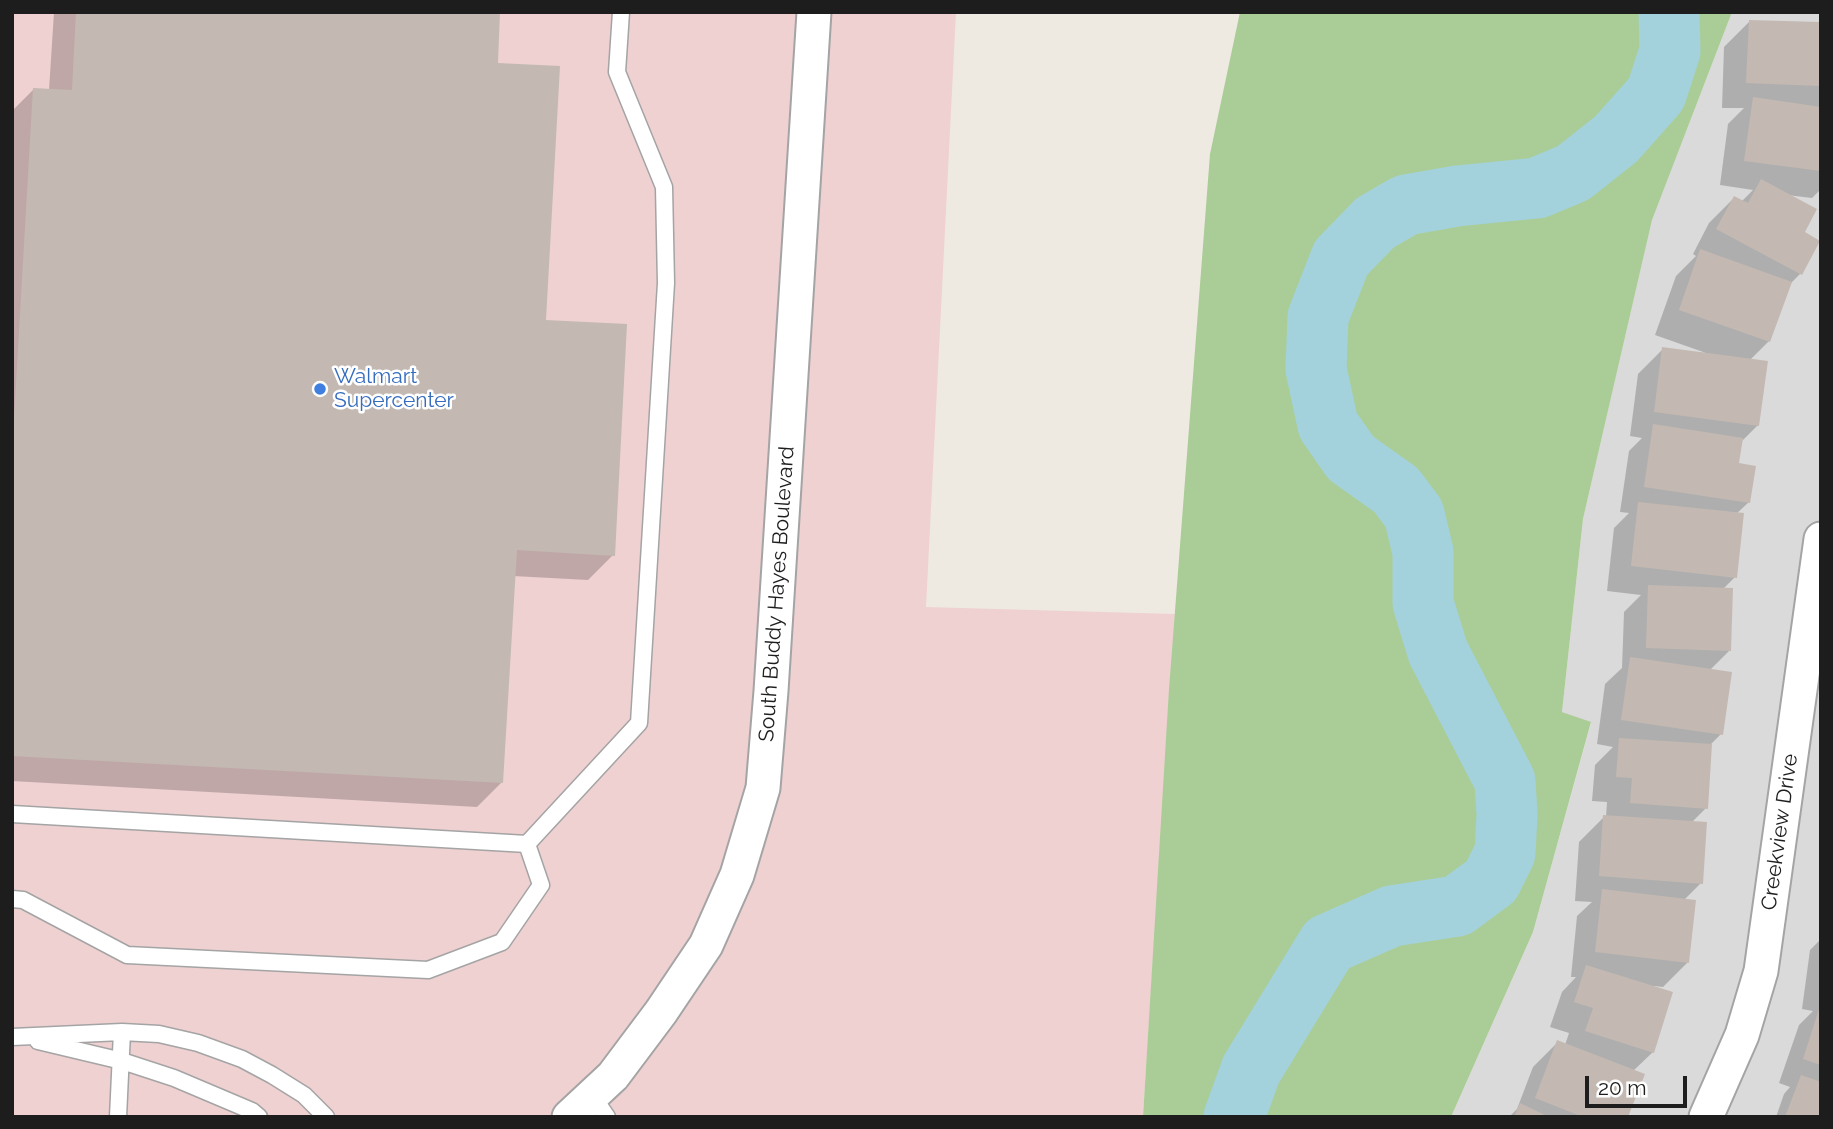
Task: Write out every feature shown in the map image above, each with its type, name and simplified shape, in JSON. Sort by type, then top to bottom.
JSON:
[{"type":"street","name":"South Buddy Hayes Boulevard","points":[[589,1109],[661,1012],[706,945],[737,875],[763,788],[814,12]]},
{"type":"street","name":"Creekview Drive","points":[[1706,1117],[1742,1035],[1760,971],[1821,539]]},
{"type":"lane","points":[[527,844],[639,723],[666,284],[664,187],[617,72],[621,12]]},
{"type":"lane","points":[[12,814],[527,844]]},
{"type":"lane","points":[[12,899],[23,900],[127,955],[428,970],[502,942],[541,885],[527,844]]},
{"type":"lane","points":[[118,1117],[122,1031]]},
{"type":"lane","points":[[17,1037],[122,1031],[159,1034],[198,1043],[242,1059],[272,1075],[304,1096],[326,1117]]},
{"type":"lane","points":[[17,1037],[122,1061],[174,1078],[252,1111],[259,1117]]},
{"type":"shaded area","points":[[12,12],[956,12],[926,607],[1175,614],[1143,1117],[12,1117]]},
{"type":"shaded area","points":[[1732,12],[1821,12],[1821,1117],[1451,1117],[1533,932],[1591,723],[1562,712],[1583,519],[1652,219]]},
{"type":"green space","points":[[1240,12],[1732,12],[1652,220],[1583,519],[1562,712],[1591,722],[1533,932],[1451,1117],[1143,1117],[1169,689],[1210,154]]},
{"type":"building","name":"Walmart Supercenter","points":[[76,12],[500,12],[498,63],[560,66],[546,320],[627,324],[615,556],[517,550],[503,783],[12,756],[12,453],[33,88],[72,90]]},
{"type":"building","points":[[1749,20],[1821,22],[1821,86],[1746,83]]},
{"type":"building","points":[[1753,97],[1821,107],[1821,171],[1744,161]]},
{"type":"building","points":[[1761,179],[1817,209],[1805,232],[1820,241],[1802,275],[1716,229],[1734,196],[1748,203]]},
{"type":"building","points":[[1700,249],[1792,282],[1770,342],[1679,310]]},
{"type":"building","points":[[1662,347],[1768,361],[1759,426],[1654,412]]},
{"type":"building","points":[[1653,424],[1743,438],[1739,463],[1756,466],[1750,503],[1644,487]]},
{"type":"building","points":[[1638,502],[1744,513],[1737,578],[1631,566]]},
{"type":"building","points":[[1648,585],[1733,588],[1731,651],[1646,648]]},
{"type":"building","points":[[1630,657],[1732,672],[1723,735],[1621,720]]},
{"type":"building","points":[[1619,738],[1712,744],[1708,809],[1630,803],[1632,778],[1616,777]]},
{"type":"building","points":[[1603,815],[1707,822],[1703,884],[1599,876]]},
{"type":"building","points":[[1602,889],[1696,900],[1689,963],[1595,952]]},
{"type":"building","points":[[1586,965],[1673,992],[1654,1053],[1585,1031],[1593,1008],[1574,1002]]},
{"type":"building","points":[[1821,1006],[1821,1065],[1803,1059]]},
{"type":"building","points":[[1557,1040],[1645,1074],[1628,1117],[1583,1117],[1535,1098]]},
{"type":"building","points":[[1801,1075],[1821,1082],[1821,1117],[1785,1117]]},
{"type":"building","points":[[1520,1103],[1549,1117],[1514,1117]]},
{"type":"waterway","points":[[1234,1117],[1251,1070],[1328,944],[1392,916],[1457,906],[1491,881],[1505,853],[1505,781],[1438,652],[1423,603],[1423,552],[1414,514],[1396,490],[1351,458],[1328,425],[1316,369],[1318,317],[1341,258],[1375,223],[1406,205],[1457,196],[1537,188],[1573,173],[1616,139],[1656,94],[1670,51],[1669,12]]},
{"type":"place","name":"Walmart Supercenter","points":[[320,389]]}]
